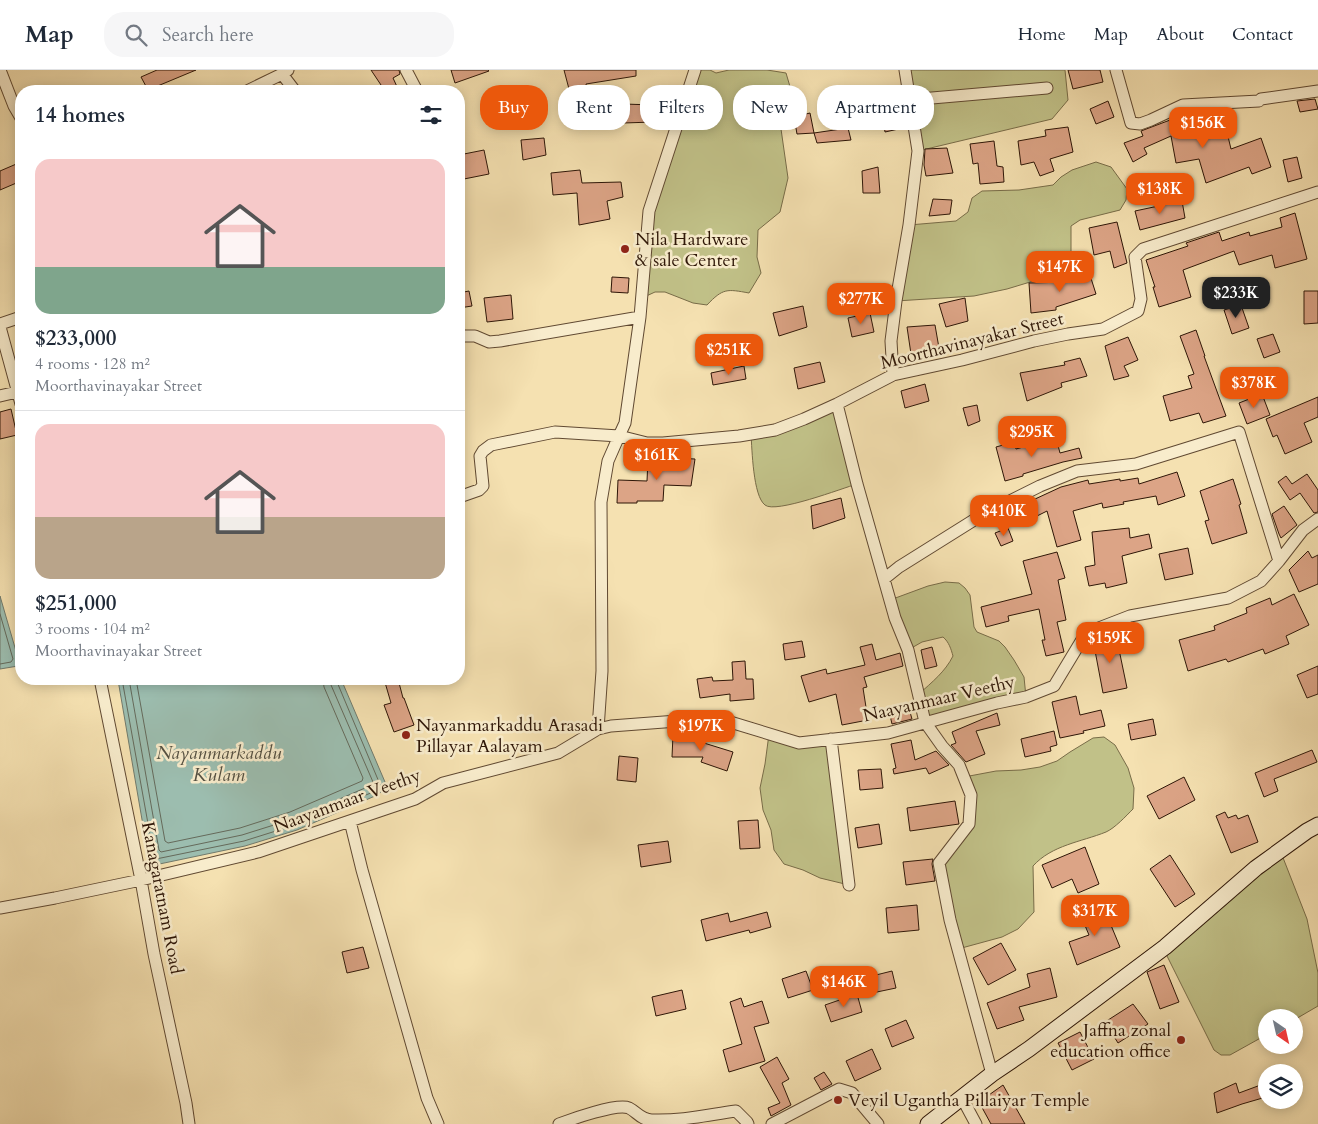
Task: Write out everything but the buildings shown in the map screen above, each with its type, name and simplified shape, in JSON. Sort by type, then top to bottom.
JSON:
[{"type":"main road","points":[[928,1124],[992,1074],[1029,1049],[1165,947],[1256,868],[1318,825]]},
{"type":"street","points":[[0,70],[15,108]]},
{"type":"street","points":[[406,70],[414,85]]},
{"type":"street","points":[[598,729],[602,671],[602,502],[608,461],[625,423],[640,317],[649,211],[695,70]]},
{"type":"street","points":[[905,70],[907,85]]},
{"type":"street","points":[[1116,70],[1131,122],[1140,124],[1183,105],[1259,101],[1261,99],[1318,91]]},
{"type":"street","points":[[259,85],[285,72],[292,85]]},
{"type":"street","points":[[934,98],[1047,88]]},
{"type":"street","points":[[893,375],[891,341],[918,151],[914,130]]},
{"type":"street","name":"Moorthavinayakar Street","points":[[465,494],[479,490],[483,486],[480,456],[491,445],[555,432],[619,436],[647,443],[664,443],[739,436],[775,430],[837,404],[893,375],[962,360],[1034,341],[1103,329],[1138,312],[1141,299],[1135,257],[1143,249],[1318,192]]},
{"type":"street","points":[[465,336],[475,336],[489,342],[500,341],[640,317]]},
{"type":"street","points":[[15,320],[0,326],[15,384]]},
{"type":"street","points":[[0,396],[15,392]]},
{"type":"street","points":[[837,404],[895,618],[908,650],[926,722],[942,746],[959,765],[971,795],[969,824],[939,864],[950,920],[992,1074]]},
{"type":"street","points":[[884,579],[899,567],[982,515],[1067,474],[1076,471],[1136,464],[1239,432],[1279,561]]},
{"type":"street","name":"Naayanmaar Veethy","points":[[0,908],[141,880],[258,852],[414,799],[443,783],[558,754],[598,729],[611,726],[717,718],[798,743],[888,733],[997,703],[1026,697],[1054,686],[1086,633],[1130,616],[1228,598],[1261,581],[1303,530],[1318,518]]},
{"type":"street","name":"Kanagaratnam Road","points":[[101,685],[154,954],[186,1103],[188,1124]]},
{"type":"street","points":[[831,739],[849,885]]},
{"type":"street","points":[[350,821],[362,870],[427,1098],[438,1124]]},
{"type":"street","points":[[772,1124],[839,1089],[852,1093],[878,1124]]},
{"type":"street","points":[[962,1098],[976,1124]]},
{"type":"street","points":[[559,1124],[619,1107],[628,1108],[637,1115],[649,1120],[683,1120],[736,1111],[748,1124]]},
{"type":"green space","points":[[695,70],[710,70],[716,73],[729,70],[767,70],[786,73],[790,85],[733,85],[733,130],[781,130],[788,178],[780,212],[758,230],[757,257],[761,273],[749,293],[726,291],[717,295],[707,305],[693,303],[665,292],[655,292],[642,298],[649,211],[675,130],[723,130],[723,85],[690,85]]},
{"type":"green space","points":[[909,70],[1065,70],[1068,100],[1052,119],[918,151],[916,130],[934,130],[934,85],[911,85]]},
{"type":"green space","points":[[1096,162],[1111,167],[1127,189],[1126,200],[1120,210],[1080,220],[1071,226],[1071,255],[1069,264],[1060,273],[1007,289],[974,296],[896,301],[909,225],[956,221],[968,212],[972,198],[982,191],[1019,190],[1053,185],[1072,170]]},
{"type":"green space","points":[[837,404],[857,484],[782,506],[771,507],[765,505],[761,500],[756,483],[751,434]]},
{"type":"green space","points":[[945,582],[959,583],[970,595],[974,627],[977,632],[999,641],[1005,647],[1024,677],[1026,697],[925,722],[919,694],[950,662],[953,656],[951,648],[943,637],[922,642],[908,650],[890,600]]},
{"type":"green space","points":[[769,734],[799,743],[831,739],[849,885],[820,878],[784,864],[774,850],[771,830],[763,810],[760,788]]},
{"type":"green space","points":[[1104,737],[1115,745],[1128,768],[1134,788],[1133,809],[1106,832],[1049,853],[1033,866],[1034,912],[1018,929],[1002,937],[958,949],[939,864],[969,824],[964,777],[996,771],[1040,767],[1057,761],[1093,738]]},
{"type":"green space","points":[[1280,850],[1307,919],[1318,973],[1318,1006],[1303,1015],[1303,1009],[1258,1009],[1258,1039],[1230,1055],[1221,1055],[1214,1050],[1166,954]]},
{"type":"water","points":[[0,596],[15,648],[15,666],[0,669]]},
{"type":"water","name":"Nayanmarkaddu Kulam","points":[[119,685],[344,685],[385,782],[383,791],[297,830],[245,846],[150,866]]},
{"type":"place","name":"Nila Hardware & sale Center","points":[[625,249]]},
{"type":"place","name":"Nayanmarkaddu Arasadi Pillayar Aalayam","points":[[406,735]]},
{"type":"place","name":"Jaffna zonal education office","points":[[1181,1040]]},
{"type":"place","name":"Veyil Ugantha Pillaiyar Temple","points":[[838,1100]]}]
